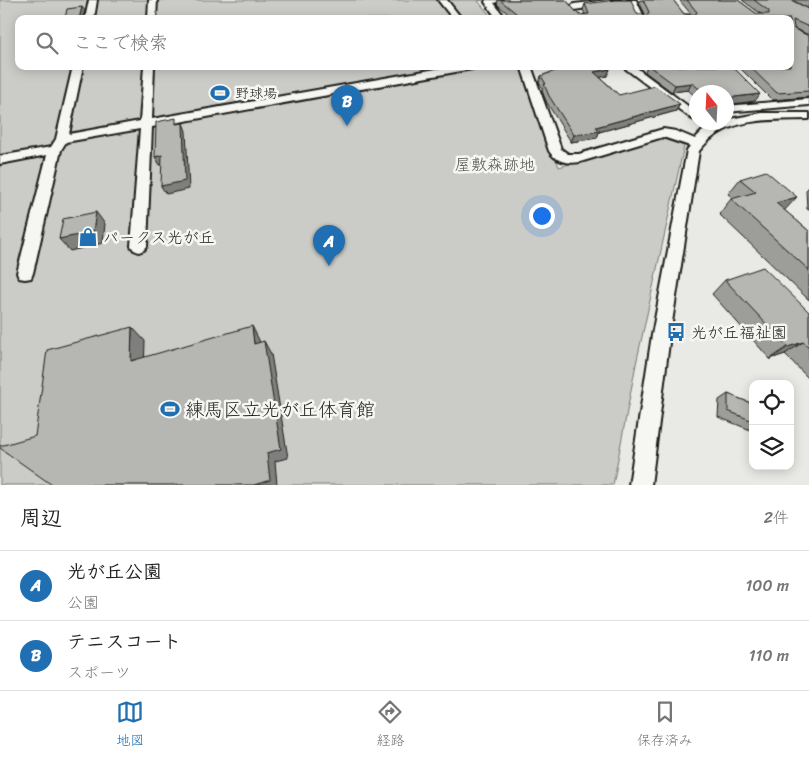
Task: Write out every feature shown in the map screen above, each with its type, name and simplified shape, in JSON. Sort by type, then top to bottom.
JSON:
[{"type":"street","points":[[90,15],[94,0]]},
{"type":"street","points":[[152,15],[153,0]]},
{"type":"street","points":[[442,0],[455,15]]},
{"type":"street","points":[[498,0],[489,2],[499,15]]},
{"type":"street","points":[[565,0],[574,7],[579,15]]},
{"type":"street","points":[[574,7],[628,0]]},
{"type":"street","points":[[632,0],[639,15]]},
{"type":"street","points":[[25,273],[77,70]]},
{"type":"street","points":[[139,246],[149,70]]},
{"type":"street","points":[[0,160],[59,144],[146,125],[450,70]]},
{"type":"street","points":[[527,70],[555,151],[560,156],[569,160],[663,133],[672,134],[697,144]]},
{"type":"street","points":[[632,70],[689,111]]},
{"type":"street","points":[[757,93],[782,117]]},
{"type":"street","points":[[734,108],[809,102]]},
{"type":"street","points":[[734,122],[809,116]]},
{"type":"street","points":[[640,485],[661,335],[688,170],[693,150],[707,130]]},
{"type":"green space","name":"屋敷森跡地","points":[[0,0],[483,0],[478,1],[490,15],[15,15],[15,70],[523,70],[559,167],[660,138],[684,146],[636,364],[613,485],[0,485]]},
{"type":"building","points":[[500,0],[566,0],[579,15],[518,15]]},
{"type":"building","points":[[615,0],[631,0],[637,14],[648,15],[579,15],[589,14],[585,4]]},
{"type":"building","points":[[643,0],[673,0],[684,14],[695,15],[648,15],[649,12]]},
{"type":"building","points":[[687,0],[738,0],[757,14],[769,14],[769,11],[754,0],[791,0],[809,9],[809,27],[794,20],[794,15],[695,15],[697,12]]},
{"type":"building","points":[[82,7],[80,15],[66,15],[67,9]]},
{"type":"building","points":[[794,29],[809,36],[809,91],[777,93],[753,70],[794,70]]},
{"type":"building","points":[[557,70],[605,70],[594,72],[619,95],[655,86],[680,104],[596,127],[600,131],[574,135],[549,96],[544,84],[546,84],[541,76]]},
{"type":"building","points":[[654,70],[736,70],[760,94],[734,97],[734,85],[694,85],[692,83],[675,85]]},
{"type":"building","points":[[176,118],[176,124],[183,123],[185,181],[161,186],[162,155],[155,157],[156,122]]},
{"type":"building","points":[[766,171],[797,197],[776,203],[809,231],[809,270],[731,199],[756,192],[740,179]]},
{"type":"building","points":[[96,212],[93,232],[59,239],[63,219]]},
{"type":"building","points":[[763,267],[809,312],[809,347],[803,342],[788,347],[725,280]]},
{"type":"building","name":"練馬区立光が丘体育館","points":[[252,326],[254,344],[264,341],[281,449],[267,453],[270,480],[254,485],[52,485],[0,448],[0,446],[35,436],[47,350],[132,327],[131,361]]},
{"type":"building","points":[[728,394],[749,402],[749,419],[728,411]]},
{"type":"place","name":"野球場","points":[[220,93]]},
{"type":"place","name":"テニスコート","points":[[347,126]]},
{"type":"place","name":"パークス光が丘","points":[[88,237]]},
{"type":"place","name":"光が丘公園","points":[[329,266]]},
{"type":"place","name":"光が丘福祉園","points":[[676,332]]},
{"type":"place","name":"練馬区立光が丘体育館","points":[[170,409]]}]
